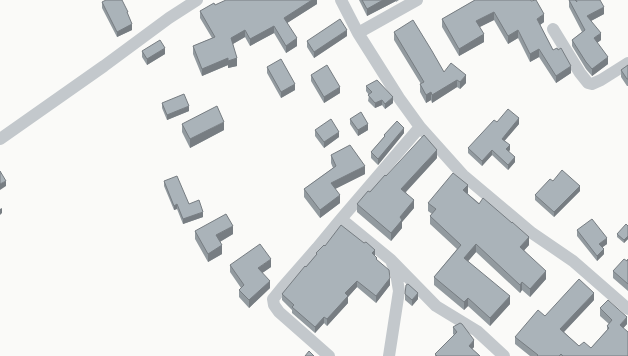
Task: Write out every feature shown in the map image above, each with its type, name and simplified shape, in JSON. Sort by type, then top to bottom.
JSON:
[{"type":"street","points":[[0,139],[98,71],[169,18],[197,0]]},
{"type":"street","points":[[341,0],[358,33],[399,98],[420,127],[463,175],[532,233],[573,261],[628,309]]},
{"type":"street","points":[[358,33],[417,0]]},
{"type":"street","points":[[553,29],[580,73],[588,82],[592,84],[628,63]]},
{"type":"street","points":[[329,356],[279,312],[273,300],[420,127]]},
{"type":"street","points":[[341,219],[391,260],[436,306],[477,331],[504,356]]},
{"type":"street","points":[[389,356],[399,291],[396,273],[391,260]]},
{"type":"building","points":[[106,0],[122,0],[132,24],[117,32],[102,2]]},
{"type":"building","points":[[226,0],[312,0],[284,18],[297,38],[286,46],[274,26],[250,39],[245,30],[231,38],[237,58],[228,61],[228,58],[202,69],[193,46],[215,37],[200,11],[214,3],[215,5]]},
{"type":"building","points":[[362,0],[383,0],[367,9]]},
{"type":"building","points":[[475,0],[536,0],[544,14],[537,19],[553,50],[557,48],[558,50],[561,48],[571,66],[556,76],[539,49],[530,54],[518,30],[508,36],[494,12],[476,21],[484,34],[459,49],[442,19]]},
{"type":"building","points":[[569,0],[575,0],[577,2],[576,0],[600,0],[604,7],[587,16],[601,33],[594,38],[608,57],[592,69],[572,40],[585,30]]},
{"type":"building","points":[[340,19],[347,30],[314,52],[307,41]]},
{"type":"building","points":[[413,20],[444,72],[451,63],[466,75],[460,82],[457,80],[432,95],[431,92],[426,95],[420,84],[424,82],[394,32]]},
{"type":"building","points":[[160,40],[165,48],[147,59],[142,51]]},
{"type":"building","points":[[281,59],[295,84],[281,92],[267,67]]},
{"type":"building","points":[[327,65],[340,87],[324,97],[311,75]]},
{"type":"building","points":[[628,65],[628,79],[627,79],[621,70]]},
{"type":"building","points":[[377,80],[393,97],[385,104],[382,100],[375,103],[368,95],[372,92],[366,86]]},
{"type":"building","points":[[184,94],[189,106],[167,115],[162,103]]},
{"type":"building","points":[[217,106],[224,122],[190,139],[182,124]]},
{"type":"building","points":[[508,109],[519,118],[502,139],[510,145],[506,149],[515,157],[508,165],[492,150],[482,161],[468,148],[494,120],[497,122]]},
{"type":"building","points":[[361,112],[368,124],[358,130],[350,119]]},
{"type":"building","points":[[331,119],[339,132],[324,142],[315,130]]},
{"type":"building","points":[[397,121],[404,128],[378,159],[371,152]]},
{"type":"building","points":[[424,135],[437,150],[401,189],[414,200],[400,217],[402,220],[391,233],[357,204],[368,191],[370,192],[385,175],[386,176]]},
{"type":"building","points":[[350,145],[365,166],[331,183],[340,195],[320,210],[304,189],[336,166],[331,155]]},
{"type":"building","points":[[562,170],[580,186],[554,212],[535,195],[550,179],[553,181]]},
{"type":"building","points":[[0,171],[6,181],[0,184]]},
{"type":"building","points":[[453,173],[468,185],[463,190],[479,204],[483,198],[529,237],[520,247],[546,271],[530,289],[522,282],[520,285],[476,244],[464,258],[510,296],[490,318],[468,298],[464,302],[434,277],[461,245],[430,216],[436,209],[428,203]]},
{"type":"building","points":[[177,176],[189,204],[199,200],[203,212],[183,219],[177,204],[174,206],[164,181]]},
{"type":"building","points":[[226,214],[233,226],[216,235],[222,245],[208,254],[195,231]]},
{"type":"building","points":[[592,219],[607,238],[599,244],[604,249],[597,256],[577,230]]},
{"type":"building","points":[[626,224],[628,226],[628,236],[624,240],[617,234]]},
{"type":"building","points":[[341,225],[375,250],[372,253],[377,258],[376,259],[389,270],[390,278],[376,296],[357,281],[345,293],[348,296],[327,319],[324,317],[315,327],[292,307],[294,305],[282,294],[317,254],[316,253],[324,245],[325,246]]},
{"type":"building","points":[[260,244],[271,259],[258,268],[270,281],[249,300],[239,290],[244,285],[230,265]]},
{"type":"building","points":[[624,259],[627,261],[628,259],[628,284],[613,271]]},
{"type":"building","points":[[579,279],[594,293],[560,329],[579,346],[584,342],[591,348],[609,328],[607,326],[612,320],[600,308],[608,300],[627,317],[620,325],[628,332],[628,356],[563,356],[561,354],[559,356],[537,356],[538,355],[515,337],[538,310],[545,316]]},
{"type":"building","points":[[408,284],[418,293],[412,300],[405,294],[406,285]]},
{"type":"building","points":[[460,323],[474,340],[469,346],[480,356],[437,356],[435,354],[457,332],[453,327]]},
{"type":"building","points":[[309,351],[314,356],[305,356]]}]
